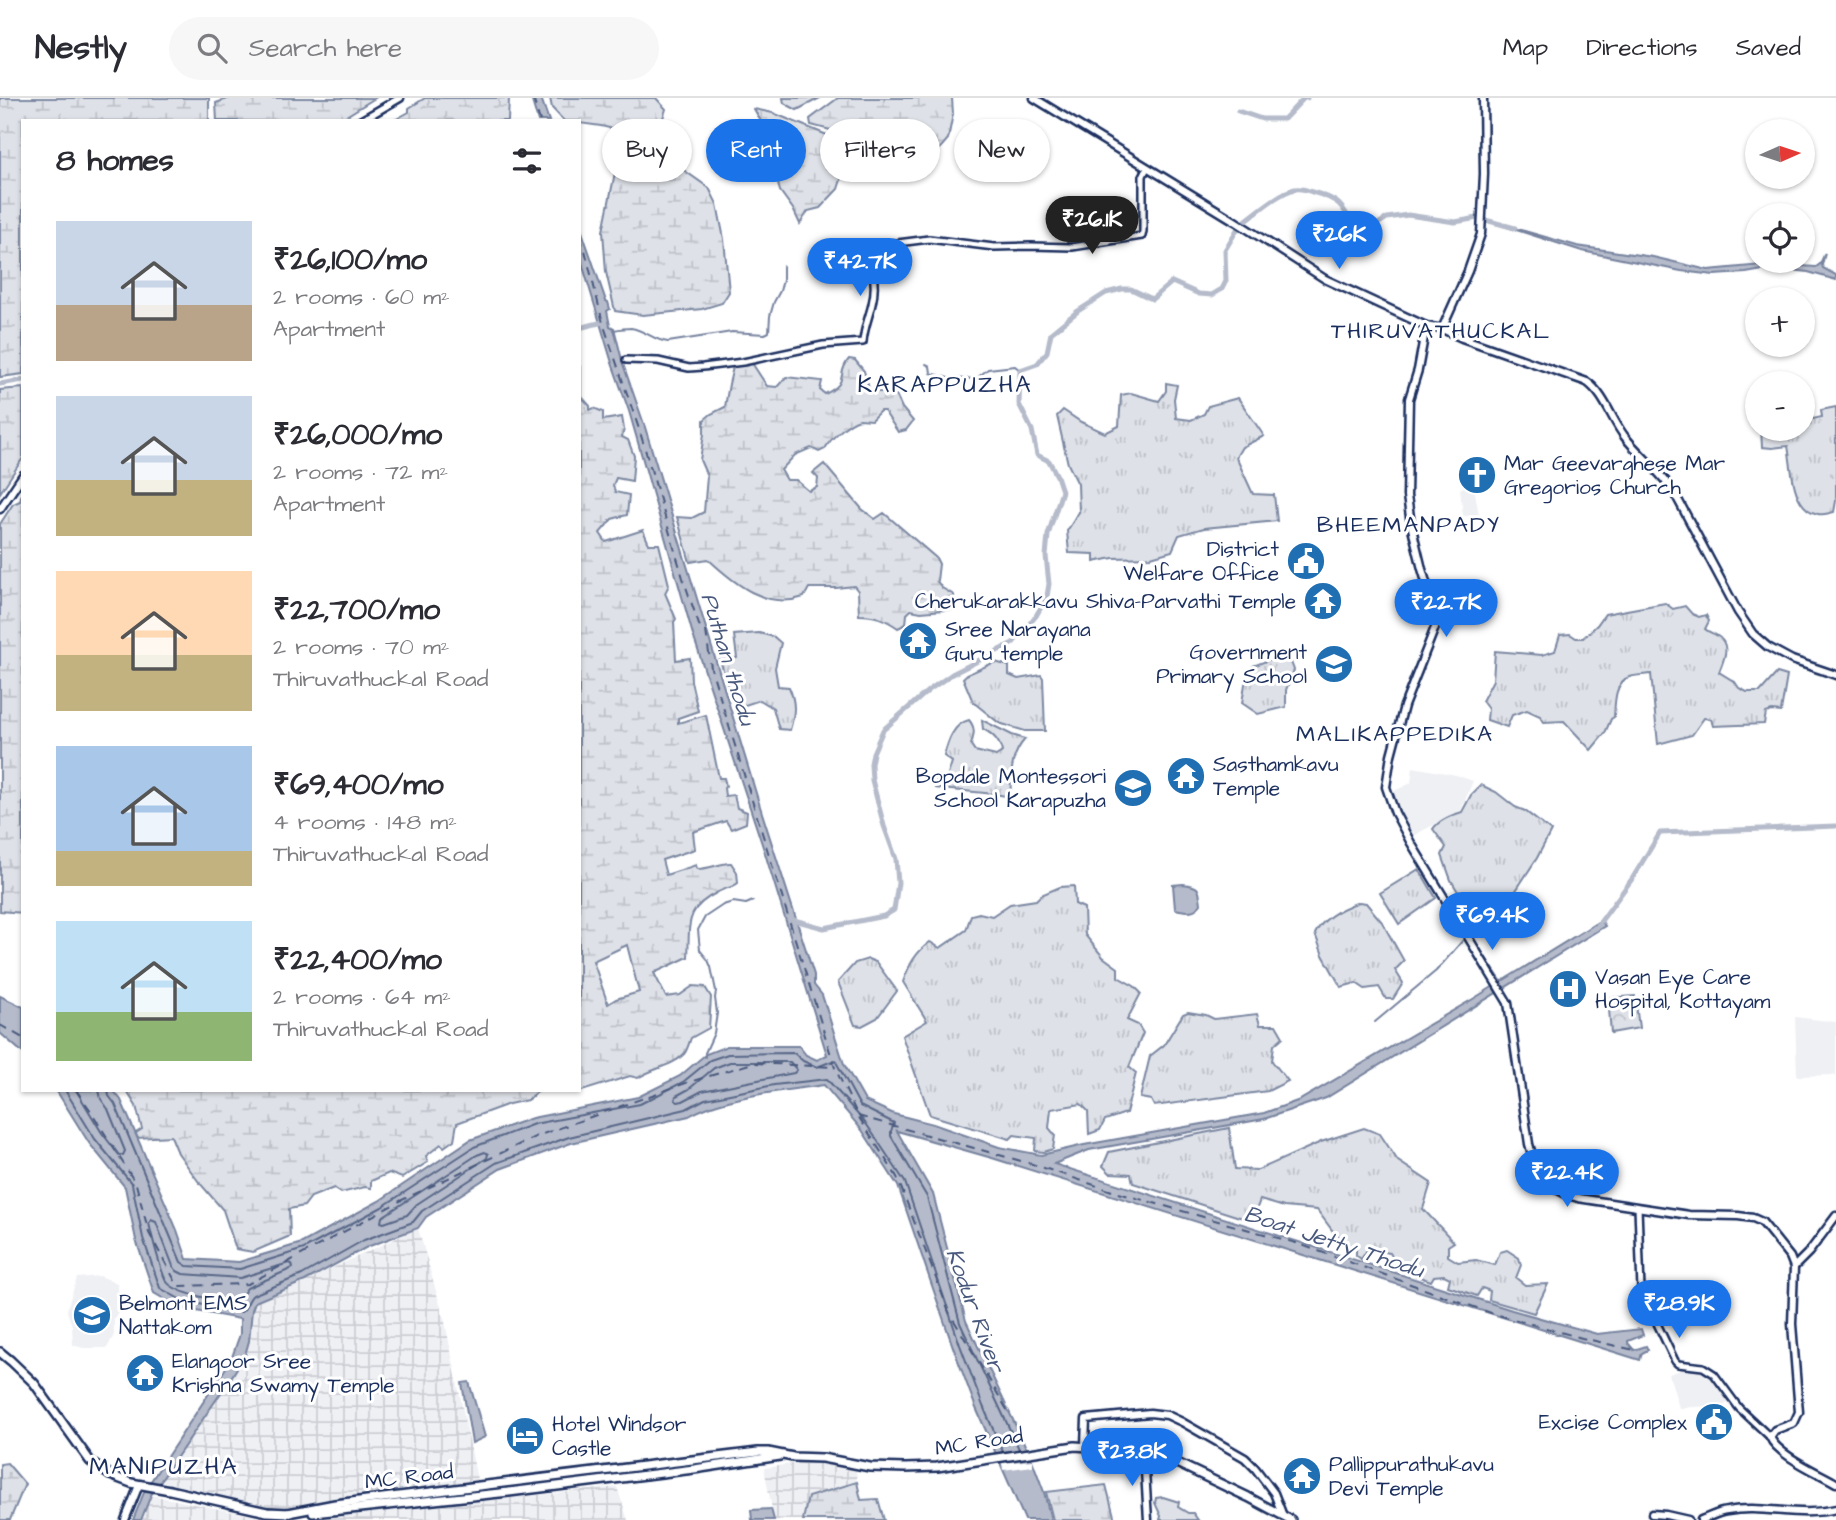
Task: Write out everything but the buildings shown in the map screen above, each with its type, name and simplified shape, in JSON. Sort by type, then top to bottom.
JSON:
[{"type":"highway","name":"MC Road","points":[[0,1352],[34,1383],[90,1461],[110,1475],[139,1485],[267,1513],[345,1510],[676,1472],[784,1456]]},
{"type":"highway","name":"MC Road","points":[[288,1513],[329,1505],[758,1452],[822,1458],[862,1466],[932,1468],[1038,1450],[1085,1446],[1144,1454],[1189,1469],[1287,1518]]},
{"type":"highway","points":[[540,1478],[541,1488]]},
{"type":"main road","points":[[363,119],[400,98]]},
{"type":"main road","points":[[1034,98],[1325,279],[1426,326],[1587,382],[1595,388],[1626,439],[1662,475],[1674,492],[1752,634],[1768,647],[1792,660],[1836,675]]},
{"type":"main road","points":[[1442,330],[1478,246],[1484,174],[1483,98]]},
{"type":"main road","points":[[1426,326],[1418,370],[1409,399],[1408,496],[1411,524],[1436,615],[1436,625],[1404,706],[1391,755],[1386,787],[1395,813],[1508,1003],[1529,1144],[1538,1174],[1554,1188],[1578,1198],[1689,1215],[1753,1218],[1762,1222],[1790,1257],[1794,1267],[1792,1335],[1799,1412],[1794,1423],[1775,1430],[1770,1437],[1772,1442],[1790,1457],[1836,1483]]},
{"type":"main road","points":[[0,509],[21,478]]},
{"type":"main road","points":[[1794,1267],[1836,1216]]},
{"type":"main road","points":[[1085,1446],[1086,1419],[1150,1413],[1167,1415],[1245,1458],[1274,1493],[1287,1518]]},
{"type":"main road","points":[[1144,1454],[1148,1520]]},
{"type":"main road","points":[[125,1520],[139,1485]]},
{"type":"main road","points":[[1702,1520],[1728,1510],[1756,1509],[1803,1513],[1836,1509]]},
{"type":"main road","points":[[1651,1514],[1688,1520]]},
{"type":"street","points":[[626,360],[658,361],[689,368],[703,367],[743,362],[822,345],[863,342],[873,300],[874,282],[866,249],[929,239],[986,247],[1072,247],[1140,237],[1143,231],[1143,176],[1147,168]]},
{"type":"street","points":[[1639,1207],[1641,1290],[1675,1361],[1678,1364],[1703,1367],[1714,1374],[1739,1408],[1770,1437]]},
{"type":"shaded area","points":[[1467,485],[1474,486],[1479,516],[1463,516],[1460,489]]},
{"type":"shaded area","points":[[1413,767],[1473,781],[1461,810],[1411,837],[1390,793],[1411,783]]},
{"type":"shaded area","points":[[1795,1017],[1836,1022],[1836,1075],[1797,1076]]},
{"type":"shaded area","points":[[418,1228],[445,1322],[478,1484],[275,1508],[161,1481],[245,1355],[255,1302]]},
{"type":"shaded area","name":"Belmont EMS Nattakom","points":[[100,1276],[117,1283],[122,1308],[114,1318],[114,1335],[107,1348],[83,1348],[73,1345],[72,1326],[67,1311],[77,1278]]},
{"type":"shaded area","points":[[1703,1369],[1711,1374],[1731,1401],[1724,1405],[1679,1408],[1669,1374],[1681,1370]]},
{"type":"shaded area","points":[[811,1461],[856,1469],[857,1482],[808,1497],[803,1520],[774,1520],[764,1468]]},
{"type":"shaded area","points":[[617,1487],[628,1520],[279,1520],[314,1519]]},
{"type":"shaded area","points":[[151,1495],[272,1520],[141,1520]]},
{"type":"green space","points":[[0,98],[209,98],[209,119],[21,119],[21,374],[0,377]]},
{"type":"green space","points":[[230,98],[375,98],[341,119],[217,119],[216,103]]},
{"type":"green space","points":[[425,98],[509,98],[508,119],[397,119],[409,112],[409,108]]},
{"type":"green space","points":[[550,98],[656,98],[666,109],[663,119],[602,119],[602,126],[581,123],[581,119],[562,119],[552,108]]},
{"type":"green space","points":[[783,98],[820,98],[797,110],[784,103]]},
{"type":"green space","points":[[838,98],[952,98],[953,114],[948,139],[940,148],[940,119],[820,119],[820,127],[811,125],[810,119]]},
{"type":"green space","points":[[754,109],[788,119],[760,119]]},
{"type":"green space","points":[[806,126],[820,132],[820,182],[840,182],[838,189],[820,208],[808,211],[800,224],[777,182],[806,182]]},
{"type":"green space","points":[[692,176],[709,188],[717,204],[724,239],[729,292],[722,303],[702,309],[643,315],[615,311],[606,272],[603,231],[613,182],[692,182]]},
{"type":"green space","points":[[849,359],[855,360],[864,371],[870,392],[883,392],[893,388],[902,408],[913,421],[906,430],[898,432],[884,411],[880,411],[871,420],[860,419],[850,424],[835,436],[825,449],[819,452],[811,448],[795,455],[781,470],[787,480],[796,480],[809,491],[817,487],[818,478],[813,473],[824,464],[862,509],[875,519],[884,513],[936,558],[939,564],[937,581],[942,588],[954,595],[955,609],[921,612],[911,610],[907,614],[906,624],[898,628],[880,618],[859,615],[858,591],[854,586],[809,588],[804,597],[777,600],[764,597],[740,585],[708,559],[690,562],[677,517],[692,518],[704,512],[707,476],[700,460],[704,420],[725,407],[733,367],[752,363],[767,386],[777,387],[786,377],[822,381],[820,390],[825,394],[838,385]]},
{"type":"green space","points":[[1166,383],[1177,385],[1174,399],[1176,418],[1191,420],[1204,414],[1208,406],[1238,398],[1264,436],[1242,447],[1236,457],[1253,494],[1274,495],[1277,521],[1204,528],[1179,535],[1172,551],[1151,557],[1113,558],[1094,562],[1094,554],[1069,553],[1067,531],[1079,512],[1078,484],[1068,464],[1057,416],[1063,410],[1105,433],[1119,426],[1121,395],[1131,393],[1159,401],[1166,391]]},
{"type":"green space","points":[[21,388],[21,461],[0,493],[0,390]]},
{"type":"green space","points":[[581,396],[590,406],[590,410],[594,408],[603,412],[603,420],[622,417],[622,437],[628,440],[634,456],[632,481],[616,478],[613,485],[615,492],[629,495],[627,515],[612,519],[600,533],[606,542],[643,530],[649,544],[659,544],[669,585],[665,593],[676,619],[676,660],[690,658],[691,681],[698,711],[678,718],[678,723],[706,715],[719,778],[724,778],[726,786],[725,796],[734,795],[737,808],[747,812],[746,823],[731,829],[726,821],[693,832],[695,849],[662,860],[666,875],[696,865],[697,869],[702,869],[731,863],[737,872],[738,883],[707,898],[694,911],[689,926],[688,957],[654,973],[666,997],[680,995],[693,986],[705,987],[711,997],[709,1028],[691,1038],[685,1053],[674,1062],[638,1078],[630,1076],[581,1091]],"holes":[[[627,945],[639,992],[608,1004],[593,961]]]},
{"type":"green space","points":[[1836,407],[1836,501],[1834,512],[1818,514],[1802,504],[1798,496],[1788,446],[1762,447],[1762,441],[1815,441],[1815,418],[1822,417],[1821,410]]},
{"type":"green space","points":[[21,496],[21,913],[0,911],[0,524],[13,504],[20,501]]},
{"type":"green space","points":[[1665,603],[1673,609],[1685,606],[1699,617],[1706,615],[1709,621],[1705,629],[1721,639],[1725,647],[1719,672],[1735,682],[1739,688],[1747,692],[1760,692],[1777,673],[1787,676],[1781,712],[1766,713],[1764,724],[1713,726],[1711,719],[1704,718],[1692,735],[1658,744],[1651,674],[1632,676],[1623,681],[1616,696],[1614,717],[1591,750],[1564,721],[1544,722],[1540,716],[1527,710],[1512,715],[1507,727],[1487,720],[1488,709],[1482,701],[1493,680],[1495,651],[1542,655],[1555,651],[1560,635],[1570,634],[1583,638],[1605,614]]},
{"type":"green space","points":[[759,633],[774,637],[781,643],[775,668],[778,686],[789,687],[793,698],[794,713],[790,730],[779,729],[773,708],[760,700],[742,706],[733,702],[720,660],[737,658],[734,635]]},
{"type":"green space","points":[[1289,657],[1294,670],[1286,690],[1286,707],[1258,714],[1242,703],[1245,684],[1253,666],[1274,658]]},
{"type":"green space","points":[[995,662],[1009,666],[1009,675],[1018,679],[1041,675],[1045,731],[1025,731],[999,723],[973,702],[963,678]]},
{"type":"green space","points":[[969,720],[974,732],[971,745],[975,751],[996,756],[1002,752],[1000,744],[983,729],[982,720],[1025,739],[1014,760],[1010,797],[935,788],[936,776],[947,778],[952,762],[944,756],[952,734],[959,725]]},
{"type":"green space","points":[[1481,785],[1525,811],[1551,831],[1504,909],[1496,918],[1479,927],[1451,880],[1442,855],[1446,847],[1433,829],[1442,820],[1462,812],[1471,795]]},
{"type":"green space","points":[[1419,869],[1436,898],[1399,924],[1380,893]]},
{"type":"green space","points":[[1074,886],[1075,904],[1084,908],[1085,935],[1103,957],[1118,968],[1118,977],[1141,993],[1127,1020],[1138,1025],[1143,1033],[1129,1067],[1136,1073],[1126,1113],[1105,1120],[1100,1130],[1089,1134],[1088,1111],[1081,1104],[1051,1109],[1049,1128],[1055,1135],[1053,1149],[1044,1152],[1035,1151],[1036,1138],[1014,1135],[1010,1139],[930,1115],[902,1036],[927,1021],[903,982],[913,960],[930,942],[940,948],[966,930],[971,915],[979,913],[992,916],[1010,904],[1036,900],[1060,887]]},
{"type":"green space","points":[[1359,902],[1366,903],[1382,922],[1404,961],[1395,970],[1403,983],[1393,999],[1386,999],[1379,987],[1365,989],[1356,983],[1341,987],[1315,934],[1328,918]]},
{"type":"green space","points":[[868,959],[876,962],[897,991],[877,1018],[862,1026],[855,1025],[838,982],[855,963]]},
{"type":"green space","points":[[1635,996],[1639,1028],[1611,1033],[1608,998]]},
{"type":"green space","points":[[1188,1012],[1214,1019],[1257,1014],[1260,1025],[1276,1025],[1283,1037],[1274,1045],[1272,1061],[1288,1081],[1268,1091],[1154,1106],[1151,1100],[1140,1098],[1150,1056],[1164,1045],[1183,1014]]},
{"type":"green space","points":[[127,1092],[537,1092],[527,1100],[457,1123],[454,1140],[444,1147],[441,1144],[426,1156],[428,1162],[402,1178],[389,1173],[371,1181],[371,1188],[341,1193],[334,1188],[311,1197],[304,1206],[289,1209],[290,1236],[253,1252],[236,1249],[223,1210],[178,1153],[171,1136],[137,1138],[136,1133],[142,1129],[136,1106]]},
{"type":"green space","points":[[1229,1128],[1235,1169],[1258,1170],[1321,1142],[1364,1128],[1380,1134],[1398,1161],[1431,1183],[1423,1209],[1454,1242],[1448,1246],[1448,1256],[1458,1262],[1476,1260],[1495,1265],[1500,1252],[1507,1250],[1519,1258],[1521,1265],[1516,1278],[1525,1285],[1548,1284],[1534,1313],[1489,1300],[1490,1291],[1482,1288],[1477,1296],[1448,1286],[1450,1278],[1444,1275],[1434,1276],[1431,1281],[1389,1266],[1393,1258],[1390,1253],[1367,1250],[1361,1259],[1356,1255],[1356,1250],[1335,1234],[1317,1210],[1284,1207],[1260,1200],[1252,1221],[1133,1183],[1131,1174],[1110,1173],[1103,1166],[1109,1152]]},
{"type":"green space","points":[[7,1463],[25,1484],[10,1520],[0,1520],[0,1464]]},
{"type":"green space","points":[[857,1482],[861,1500],[878,1499],[884,1520],[803,1520],[808,1497]]},
{"type":"green space","points":[[1106,1485],[1115,1520],[1053,1520],[1046,1492]]},
{"type":"green space","points":[[1163,1497],[1179,1502],[1178,1507],[1193,1513],[1198,1520],[1160,1520],[1155,1503],[1156,1498]]},
{"type":"water","points":[[531,98],[541,98],[548,119],[537,119]]},
{"type":"water","points":[[1479,218],[1577,246],[1653,257],[1708,270],[1745,267],[1746,273],[1714,275],[1681,271],[1582,251]]},
{"type":"water","points":[[581,229],[608,302],[610,326],[614,328],[623,364],[644,424],[814,975],[814,985],[822,995],[844,1064],[865,1101],[894,1114],[933,1124],[999,1147],[1041,1155],[1264,1113],[1300,1100],[1473,999],[1601,920],[1605,926],[1326,1098],[1264,1119],[1089,1150],[1054,1164],[1512,1310],[1597,1334],[1641,1329],[1643,1335],[1628,1341],[1634,1350],[1646,1346],[1648,1350],[1642,1353],[1640,1360],[992,1158],[897,1131],[933,1194],[966,1321],[1032,1460],[1044,1492],[1051,1520],[1025,1520],[976,1408],[898,1186],[862,1130],[824,1085],[736,1099],[689,1116],[571,1143],[500,1169],[426,1217],[418,1228],[367,1247],[305,1281],[255,1302],[245,1355],[151,1495],[141,1520],[133,1520],[145,1490],[231,1360],[240,1334],[240,1319],[180,1308],[154,1293],[136,1240],[125,1187],[89,1143],[57,1092],[115,1092],[121,1100],[187,1259],[239,1262],[302,1243],[379,1201],[470,1140],[532,1118],[638,1097],[680,1076],[706,1054],[727,1046],[799,1046],[806,1055],[817,1060],[827,1055],[764,850],[693,635],[629,411],[581,260]]},
{"type":"water","points":[[1825,253],[1823,268],[1836,275],[1836,280],[1812,273],[1815,273],[1815,267],[1820,264]]},
{"type":"water","points":[[1173,885],[1196,887],[1199,891],[1201,904],[1196,909],[1175,909]]},
{"type":"water","points":[[0,996],[21,1006],[21,1051],[0,1033]]},
{"type":"water","points":[[469,1382],[485,1437],[472,1443],[462,1383]]},
{"type":"water","points":[[771,1509],[774,1520],[752,1520],[751,1510]]},
{"type":"pier","points":[[1033,1460],[1033,1466],[1003,1470],[1002,1463]]},
{"type":"waterway","points":[[1238,111],[1262,119],[1284,119],[1307,98]]},
{"type":"waterway","points":[[1244,222],[1283,194],[1299,189],[1321,195],[1339,204],[1355,230],[1370,229],[1387,218],[1408,215],[1455,222],[1478,218],[1515,228]]},
{"type":"waterway","points":[[790,919],[824,928],[884,916],[894,910],[898,883],[896,859],[884,826],[872,780],[871,764],[883,730],[952,674],[1013,643],[1036,616],[1047,596],[1048,535],[1062,491],[1049,461],[1037,455],[1032,430],[1019,404],[1020,370],[1037,364],[1047,352],[1051,333],[1106,293],[1131,289],[1152,299],[1172,282],[1199,294],[1212,295],[1222,289],[1226,281],[1225,250],[1238,228]]},
{"type":"waterway","points":[[614,330],[631,328],[668,342],[732,332],[765,334],[769,332],[770,316],[783,280],[783,266]]},
{"type":"waterway","points":[[581,328],[603,322]]},
{"type":"waterway","points":[[926,364],[930,366],[931,373],[948,378],[977,378],[988,369],[1015,366],[1020,370]]},
{"type":"waterway","points":[[0,384],[21,380]]},
{"type":"waterway","points":[[1598,925],[1632,879],[1660,833],[1836,826]]},
{"type":"waterway","points":[[1468,934],[1500,910],[1512,892]]},
{"type":"waterway","points":[[705,1057],[714,1033],[716,991],[711,967],[700,950],[698,930],[705,917],[723,905],[753,901]]},
{"type":"waterway","points":[[1470,934],[1502,982]]},
{"type":"waterway","points":[[1375,1022],[1436,971],[1464,939]]},
{"type":"ferry route","points":[[533,98],[539,119]]},
{"type":"ferry route","points":[[581,241],[603,323],[640,432],[683,578],[699,625],[706,631],[711,668],[835,1068],[858,1116],[897,1177],[949,1312],[1009,1413]]},
{"type":"ferry route","points":[[0,1025],[21,1037]]},
{"type":"ferry route","points":[[77,1092],[136,1184],[149,1233],[178,1286],[248,1284],[400,1201],[537,1136],[686,1083],[753,1063],[834,1067]]},
{"type":"ferry route","points":[[858,1116],[1032,1164],[1115,1192],[1296,1243],[1491,1313],[1634,1350]]},
{"type":"place","name":"Mar Geevarghese Mar Gregorios Church","points":[[1477,475]]},
{"type":"place","name":"District Welfare Office","points":[[1306,561]]},
{"type":"place","name":"Cherukarakkavu Shiva-Parvathi Temple","points":[[1323,601]]},
{"type":"place","name":"Sree Narayana Guru temple","points":[[918,641]]},
{"type":"place","name":"Government Primary School","points":[[1334,664]]},
{"type":"place","name":"Sasthamkavu Temple","points":[[1186,776]]},
{"type":"place","name":"Bopdale Montessori School Karapuzha","points":[[1133,788]]},
{"type":"place","name":"Vasan Eye Care Hospital, Kottayam","points":[[1568,989]]},
{"type":"place","name":"Belmont EMS Nattakom","points":[[92,1315]]},
{"type":"place","name":"Elangoor Sree Krishna Swamy Temple","points":[[145,1373]]},
{"type":"place","name":"Excise Complex","points":[[1714,1422]]},
{"type":"place","name":"Hotel Windsor Castle","points":[[525,1436]]},
{"type":"place","name":"Pallippurathukavu Devi Temple","points":[[1302,1476]]},
{"type":"district","name":"THIRUVATHUCKAL","points":[[1441,331]]},
{"type":"district","name":"KARAPPUZHA","points":[[945,385]]},
{"type":"district","name":"BHEEMANPADY","points":[[1409,525]]},
{"type":"district","name":"MALIKAPPEDIKA","points":[[1395,734]]},
{"type":"district","name":"MANIPUZHA","points":[[164,1467]]},
{"type":"water label","name":"Puthan thodu","points":[[728,659]]},
{"type":"water label","name":"Boat Jetty Thodu","points":[[1334,1242]]},
{"type":"water label","name":"Kodur River","points":[[975,1310]]}]
